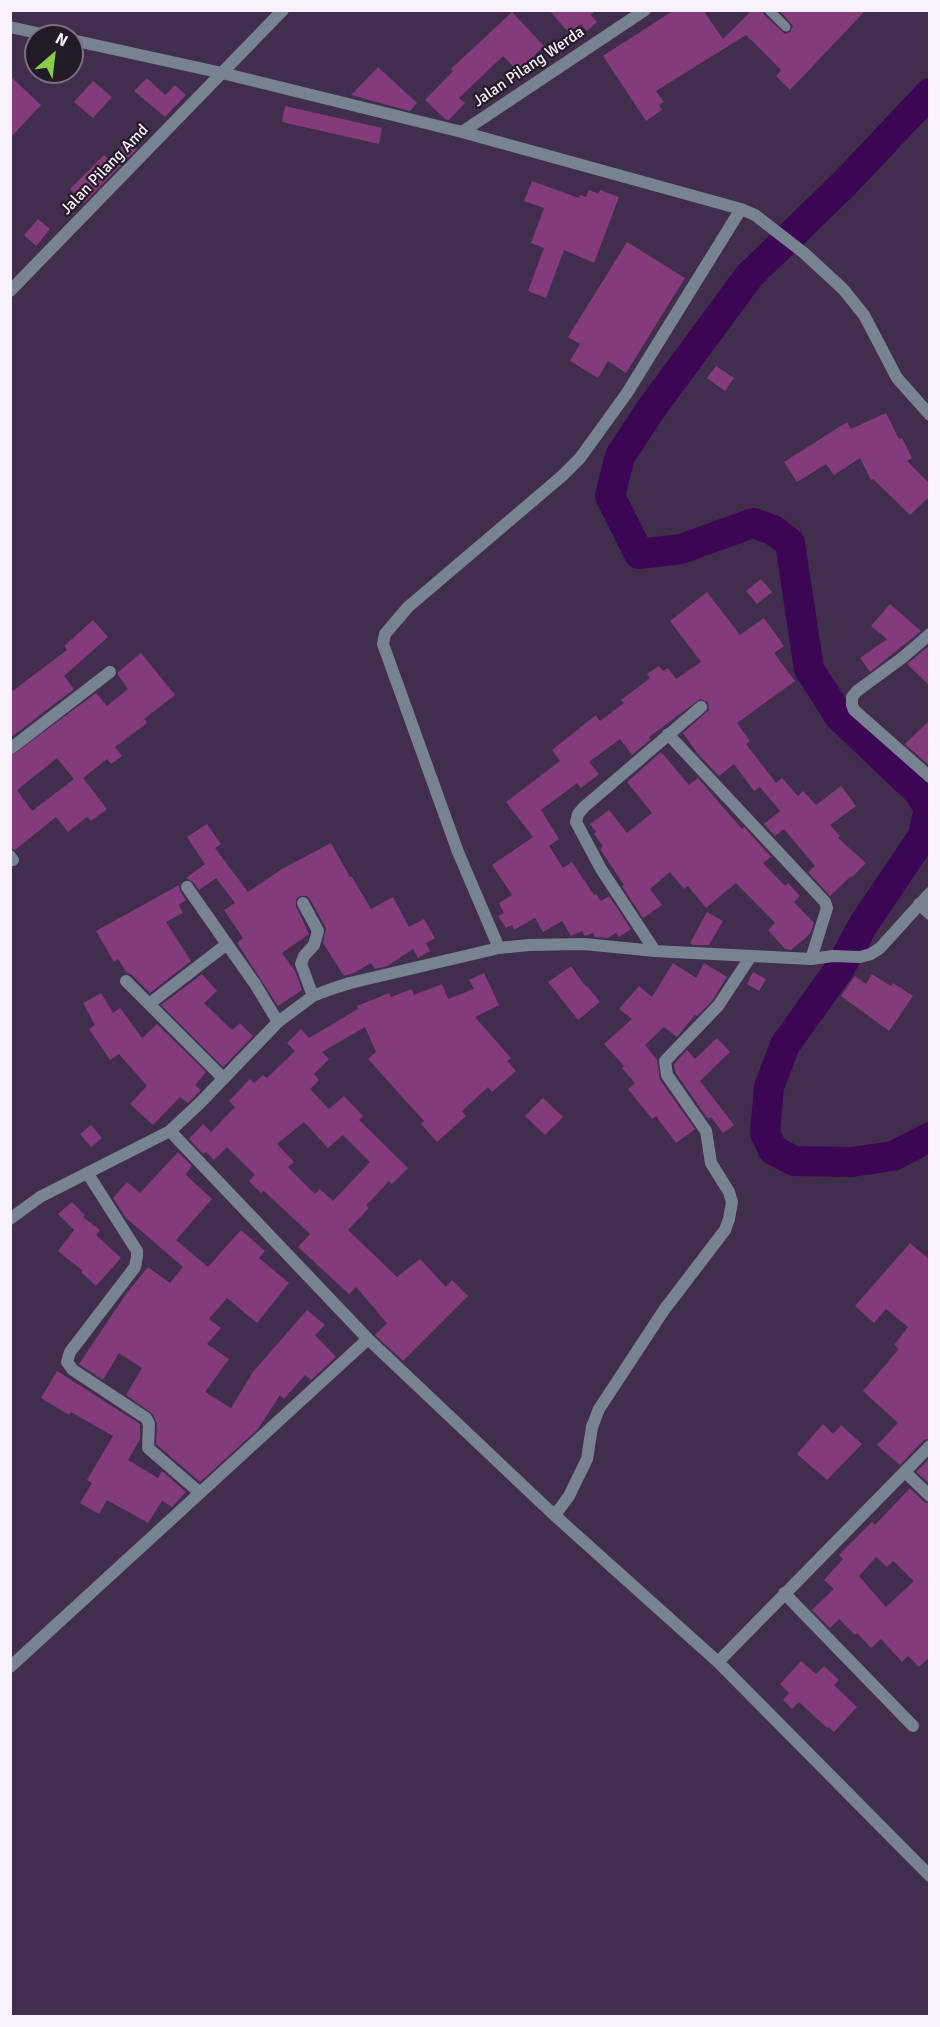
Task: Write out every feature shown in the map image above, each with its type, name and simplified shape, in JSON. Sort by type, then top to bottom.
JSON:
[{"type":"street","name":"Jalan Pilang Amd","points":[[10,291],[283,10]]},
{"type":"street","name":"Jalan Pilang Werda","points":[[462,132],[645,10]]},
{"type":"street","points":[[84,43],[222,73],[462,132],[741,209],[761,220],[804,253],[855,302],[897,378],[930,415]]},
{"type":"street","points":[[499,948],[458,852],[383,644],[385,634],[408,607],[562,476],[580,458],[627,393],[741,209]]},
{"type":"street","points":[[929,775],[854,710],[852,697],[930,634]]},
{"type":"street","points":[[10,749],[110,672]]},
{"type":"street","points":[[655,951],[601,869],[576,822],[578,814],[584,807],[700,707]]},
{"type":"street","points":[[668,734],[825,902],[827,908],[811,959]]},
{"type":"street","points":[[187,886],[278,1022]]},
{"type":"street","points":[[10,1219],[40,1197],[170,1131],[278,1022],[314,996],[350,982],[499,948],[562,944],[811,959],[833,956],[860,957],[880,948],[930,893]]},
{"type":"street","points":[[303,903],[318,931],[314,945],[304,956],[301,964],[314,996]]},
{"type":"street","points":[[918,904],[930,914]]},
{"type":"street","points":[[149,1004],[227,944]]},
{"type":"street","points":[[555,1515],[579,1477],[587,1459],[592,1427],[599,1409],[664,1310],[725,1230],[729,1219],[732,1202],[729,1192],[711,1163],[706,1131],[667,1075],[665,1061],[718,1006],[751,956]]},
{"type":"street","points":[[126,981],[223,1078]]},
{"type":"street","points":[[170,1131],[368,1338],[555,1515],[718,1662],[930,1876]]},
{"type":"street","points":[[88,1174],[137,1251],[137,1256],[135,1267],[70,1352],[67,1362],[73,1370],[146,1418],[149,1424],[148,1448],[199,1492]]},
{"type":"street","points":[[10,1667],[368,1338]]},
{"type":"street","points":[[718,1662],[930,1446]]},
{"type":"street","points":[[905,1472],[930,1496]]},
{"type":"street","points":[[784,1593],[913,1726]]},
{"type":"lane","points":[[769,10],[786,27]]},
{"type":"building","points":[[549,10],[596,10],[591,15],[597,22],[587,31],[581,24],[569,33]]},
{"type":"building","points":[[674,10],[703,10],[723,39],[752,10],[762,10],[764,15],[785,34],[790,32],[793,26],[779,10],[866,10],[790,90],[776,76],[781,70],[746,35],[656,91],[664,102],[659,105],[662,110],[646,121],[603,56]]},
{"type":"building","points":[[512,12],[544,46],[518,71],[503,56],[459,98],[465,103],[449,120],[445,119],[425,100],[453,71],[451,69]]},
{"type":"building","points":[[378,67],[417,103],[410,111],[351,95]]},
{"type":"building","points":[[10,76],[41,105],[10,138]]},
{"type":"building","points":[[147,78],[165,95],[175,85],[186,95],[165,117],[134,91]]},
{"type":"building","points":[[93,81],[112,97],[93,118],[74,102]]},
{"type":"building","points":[[285,106],[382,128],[379,144],[282,122]]},
{"type":"building","points":[[129,140],[137,149],[84,203],[70,189],[104,155],[108,159]]},
{"type":"building","points":[[532,181],[579,198],[580,195],[586,197],[589,190],[599,194],[600,190],[619,197],[594,263],[564,250],[546,298],[528,291],[544,248],[531,243],[544,208],[524,201]]},
{"type":"building","points":[[38,219],[50,229],[36,246],[24,235]]},
{"type":"building","points":[[627,242],[685,278],[626,373],[608,361],[598,378],[570,361],[580,344],[568,337]]},
{"type":"building","points":[[716,366],[734,378],[725,391],[707,378]]},
{"type":"building","points":[[886,413],[912,458],[907,461],[930,484],[930,496],[910,515],[873,479],[871,480],[860,458],[834,475],[826,464],[797,482],[784,462],[847,422],[851,429]]},
{"type":"building","points":[[761,579],[772,592],[757,604],[746,591]]},
{"type":"building","points":[[707,592],[740,635],[764,618],[784,646],[774,653],[795,681],[737,723],[750,741],[746,744],[776,783],[782,778],[798,796],[803,791],[816,805],[841,786],[856,806],[830,825],[840,836],[838,838],[866,863],[830,896],[808,872],[815,866],[784,829],[775,836],[764,824],[780,811],[760,787],[754,791],[734,764],[719,776],[697,753],[683,733],[709,710],[708,702],[700,699],[649,737],[651,739],[632,755],[620,739],[589,762],[599,774],[581,788],[577,783],[541,810],[559,839],[549,846],[563,868],[572,862],[594,895],[596,894],[601,901],[609,896],[631,929],[619,937],[616,933],[608,938],[595,937],[593,933],[585,936],[582,931],[571,936],[562,921],[543,932],[535,918],[514,930],[512,925],[506,928],[498,916],[504,913],[499,903],[512,895],[492,865],[533,837],[506,802],[560,761],[552,750],[596,715],[600,721],[624,703],[621,700],[650,678],[647,674],[659,666],[663,671],[668,668],[676,679],[701,662],[670,621]]},
{"type":"building","points":[[890,604],[921,631],[870,672],[860,658],[887,639],[871,626]]},
{"type":"building","points":[[93,620],[108,637],[64,676],[74,689],[10,738],[10,693],[67,650],[64,646]]},
{"type":"building","points":[[930,645],[930,686],[907,664]]},
{"type":"building","points":[[141,653],[175,695],[144,719],[147,723],[115,747],[122,756],[111,764],[107,759],[83,778],[107,809],[91,821],[87,817],[68,832],[56,817],[15,850],[10,848],[10,757],[96,693],[107,706],[128,689],[118,672]],"holes":[[[57,758],[74,779],[32,811],[17,790]]]},
{"type":"building","points":[[930,720],[930,766],[905,744]]},
{"type":"building","points":[[661,752],[689,785],[698,778],[742,829],[744,827],[771,857],[763,863],[785,886],[788,883],[800,896],[794,902],[814,923],[810,934],[791,950],[785,949],[768,930],[775,923],[736,883],[706,908],[688,886],[684,889],[670,872],[650,889],[662,905],[643,918],[600,849],[603,846],[590,824],[609,810],[627,833],[652,813],[627,782]]},
{"type":"building","points":[[207,824],[221,844],[215,848],[248,892],[282,869],[331,843],[371,909],[393,897],[409,927],[424,919],[435,938],[426,943],[430,951],[418,958],[413,949],[387,966],[375,969],[371,963],[344,976],[323,943],[326,928],[310,899],[307,896],[300,896],[296,899],[296,906],[309,934],[282,953],[295,971],[302,990],[278,1006],[237,943],[243,938],[224,910],[235,903],[216,878],[199,890],[193,882],[186,878],[205,864],[187,837]]},
{"type":"building","points":[[179,885],[186,900],[179,905],[183,913],[166,922],[191,961],[150,993],[127,973],[118,959],[114,962],[96,931]]},
{"type":"building","points":[[707,912],[723,921],[709,945],[693,945],[690,943]]},
{"type":"building","points":[[673,963],[696,978],[704,963],[727,977],[712,1001],[697,1016],[695,1015],[677,1037],[664,1027],[645,1045],[657,1060],[660,1080],[695,1129],[676,1143],[656,1116],[652,1119],[628,1089],[635,1083],[622,1068],[624,1066],[604,1044],[632,1019],[619,1009],[639,986],[652,997]]},
{"type":"building","points":[[571,966],[600,1002],[578,1020],[548,982]]},
{"type":"building","points":[[753,972],[766,979],[759,991],[747,984]]},
{"type":"building","points":[[484,973],[499,1005],[475,1017],[511,1058],[507,1061],[516,1071],[492,1092],[488,1087],[462,1111],[466,1116],[437,1142],[421,1124],[424,1121],[368,1059],[376,1052],[365,1027],[322,1052],[329,1059],[314,1074],[319,1080],[310,1089],[329,1109],[344,1096],[363,1116],[359,1120],[408,1168],[392,1184],[389,1181],[366,1205],[369,1208],[348,1230],[397,1277],[420,1259],[446,1287],[452,1280],[468,1296],[403,1361],[375,1335],[387,1323],[356,1287],[349,1294],[298,1247],[310,1234],[264,1191],[261,1193],[249,1181],[255,1175],[227,1147],[214,1160],[206,1152],[203,1154],[189,1139],[203,1124],[211,1132],[235,1107],[229,1101],[250,1079],[254,1083],[263,1075],[267,1078],[295,1051],[287,1043],[301,1029],[309,1038],[358,1009],[357,1006],[389,993],[391,997],[412,989],[414,995],[442,984],[448,999],[474,989],[469,980]],"holes":[[[304,1122],[328,1148],[343,1135],[370,1162],[333,1201],[320,1189],[315,1194],[288,1167],[294,1162],[277,1144]]]},
{"type":"building","points":[[202,974],[217,991],[204,1003],[232,1030],[240,1023],[253,1036],[223,1067],[161,1005]]},
{"type":"building","points":[[872,974],[891,986],[893,983],[913,996],[889,1031],[841,996],[855,976],[866,984]]},
{"type":"building","points":[[101,993],[113,1013],[120,1008],[142,1038],[157,1024],[206,1072],[195,1085],[201,1090],[188,1103],[180,1097],[153,1125],[130,1104],[147,1086],[119,1054],[110,1060],[89,1029],[95,1025],[83,1003]]},
{"type":"building","points":[[717,1038],[730,1052],[700,1081],[734,1125],[723,1133],[711,1117],[708,1119],[675,1072],[674,1064],[687,1050],[695,1059]]},
{"type":"building","points":[[543,1098],[563,1117],[545,1135],[525,1116]]},
{"type":"building","points":[[91,1125],[102,1138],[91,1147],[80,1134]]},
{"type":"building","points":[[178,1152],[192,1166],[187,1176],[212,1199],[176,1240],[208,1267],[241,1230],[265,1251],[259,1258],[289,1283],[257,1323],[227,1298],[209,1319],[221,1328],[207,1344],[229,1359],[205,1392],[231,1408],[253,1372],[307,1310],[325,1325],[315,1335],[336,1357],[311,1380],[305,1375],[284,1399],[280,1395],[258,1429],[200,1482],[156,1444],[157,1424],[153,1414],[126,1395],[142,1368],[119,1353],[103,1380],[79,1364],[126,1294],[148,1267],[170,1283],[183,1267],[126,1218],[113,1198],[127,1182],[140,1193]]},
{"type":"building","points":[[72,1202],[85,1215],[83,1217],[100,1230],[96,1235],[121,1258],[96,1286],[81,1272],[83,1271],[58,1251],[74,1230],[58,1214]]},
{"type":"building","points":[[910,1243],[930,1260],[930,1438],[924,1440],[900,1465],[877,1445],[898,1423],[863,1391],[899,1349],[894,1345],[908,1327],[886,1309],[874,1323],[855,1306]]},
{"type":"building","points":[[57,1371],[140,1424],[140,1439],[128,1460],[158,1478],[162,1471],[186,1492],[172,1507],[162,1501],[148,1523],[107,1500],[99,1514],[80,1503],[92,1483],[87,1480],[113,1436],[71,1412],[69,1415],[41,1398]]},
{"type":"building","points":[[823,1424],[833,1434],[841,1425],[862,1444],[827,1480],[797,1454]]},
{"type":"building","points":[[930,1458],[930,1484],[916,1472]]},
{"type":"building","points":[[910,1488],[924,1502],[930,1504],[930,1657],[919,1667],[908,1656],[902,1662],[881,1639],[871,1648],[839,1619],[830,1628],[812,1610],[834,1589],[824,1580],[843,1559],[839,1555],[872,1522],[875,1525]],"holes":[[[876,1557],[887,1567],[893,1561],[914,1581],[886,1607],[859,1576]]]},
{"type":"building","points":[[801,1661],[816,1674],[824,1666],[839,1680],[834,1685],[857,1707],[834,1732],[799,1702],[792,1709],[783,1700],[789,1693],[780,1684]]},
{"type":"waterway","points":[[930,93],[845,183],[749,276],[651,409],[620,456],[610,496],[639,554],[681,549],[753,523],[773,530],[790,543],[809,669],[839,716],[919,792],[929,809],[923,836],[863,925],[840,968],[785,1045],[769,1087],[765,1133],[773,1150],[794,1161],[852,1162],[893,1156],[930,1137]]}]
